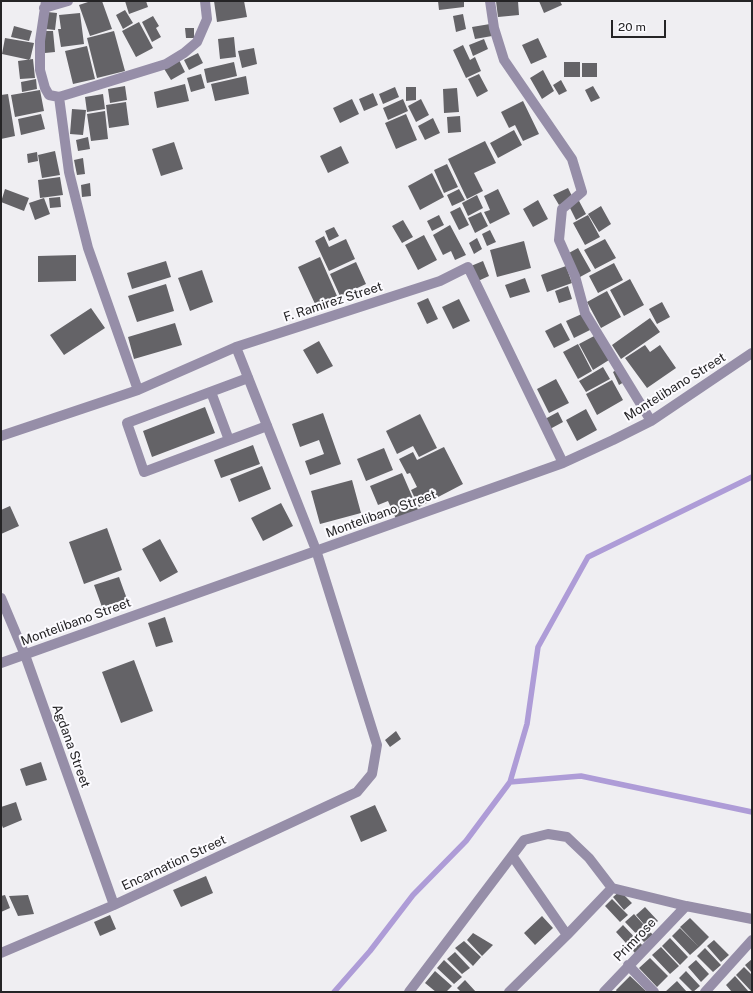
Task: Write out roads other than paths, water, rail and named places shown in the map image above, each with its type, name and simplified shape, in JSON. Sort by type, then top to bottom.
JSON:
[{"type":"street","points":[[68,1],[45,5],[40,40],[40,70],[45,88],[49,95],[58,98],[166,64],[184,53],[197,42],[207,19],[205,1]]},
{"type":"street","points":[[490,1],[494,28],[504,60],[572,159],[582,192],[562,209],[559,240],[575,276],[585,313],[651,421]]},
{"type":"street","points":[[58,98],[69,172],[88,248],[138,390]]},
{"type":"street","name":"F. Ramirez Street","points":[[1,436],[138,390],[236,347],[440,281],[468,267],[562,463]]},
{"type":"street","points":[[236,347],[316,550]]},
{"type":"street","name":"Montelibano Street","points":[[1,663],[562,463],[651,421],[752,353]]},
{"type":"street","points":[[248,378],[127,423],[144,472],[267,426]]},
{"type":"street","points":[[211,392],[229,440]]},
{"type":"street","name":"Encarnation Street","points":[[1,953],[114,905],[357,792],[372,774],[377,745],[316,550]]},
{"type":"street","name":"Agdana Street","points":[[1,598],[24,655],[114,905]]},
{"type":"street","points":[[409,992],[513,857],[524,840],[548,834],[567,837],[589,858],[612,888],[686,906],[752,919]]},
{"type":"street","points":[[513,857],[567,936]]},
{"type":"street","points":[[509,992],[567,936],[612,888]]},
{"type":"street","name":"Primrose","points":[[604,992],[628,965],[686,906]]},
{"type":"street","points":[[705,992],[752,940]]},
{"type":"street","points":[[628,965],[654,992]]},
{"type":"waterway","points":[[334,992],[370,951],[413,895],[466,841],[510,782],[527,724],[538,647],[588,557],[752,477]]},
{"type":"waterway","points":[[510,782],[581,776],[752,812]]}]
